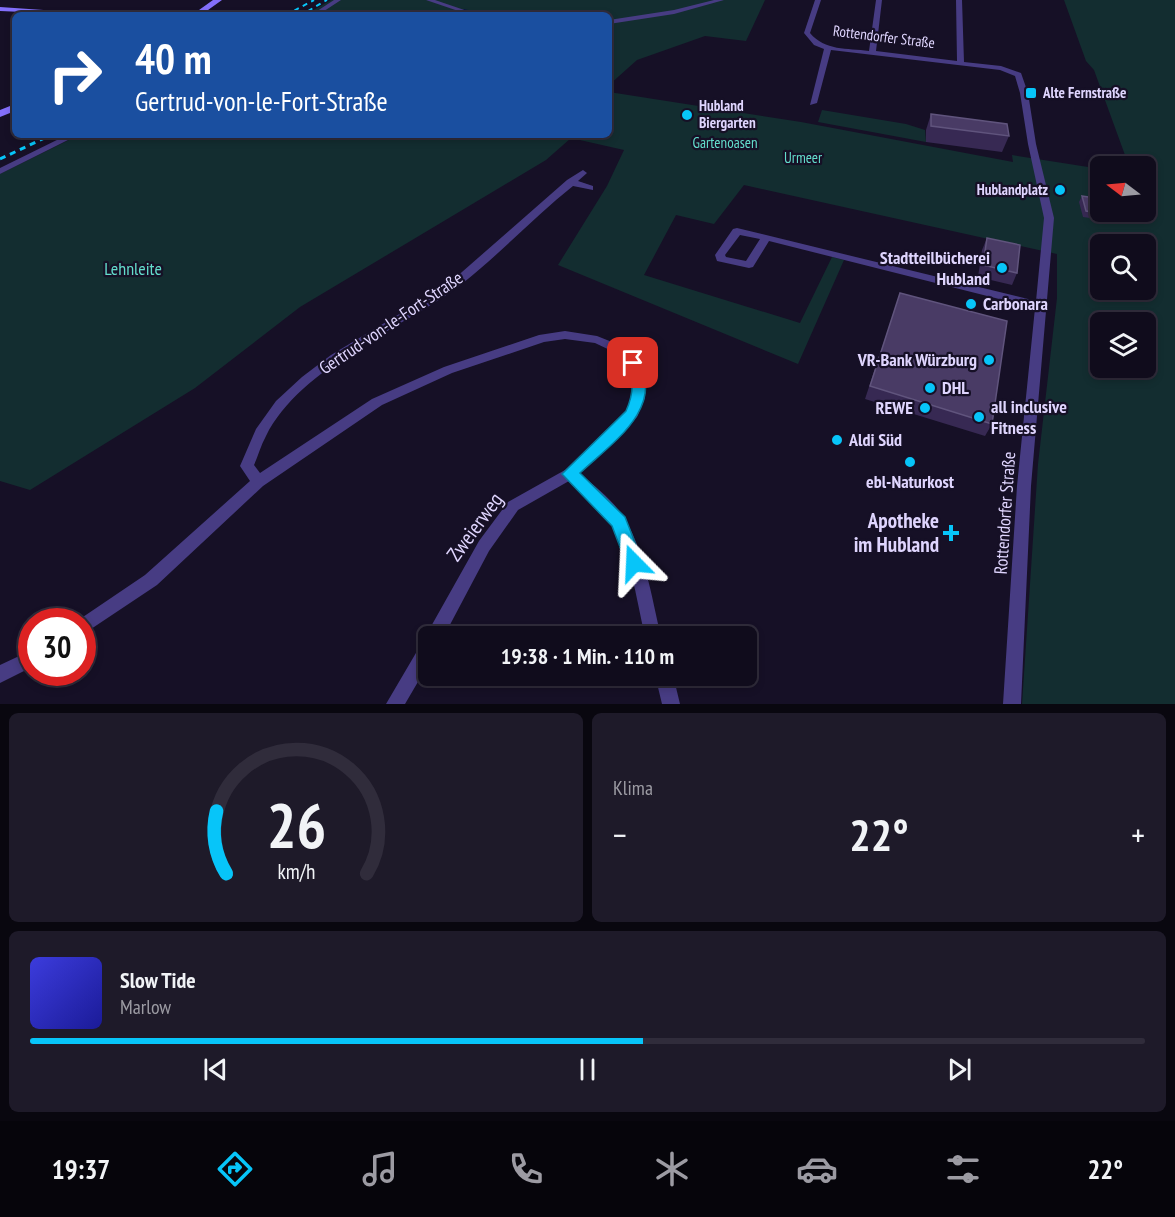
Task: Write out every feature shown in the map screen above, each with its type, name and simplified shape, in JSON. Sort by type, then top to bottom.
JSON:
[{"type":"street","points":[[200,12],[218,0]]},
{"type":"street","points":[[319,12],[338,0]]},
{"type":"street","points":[[429,0],[467,12]]},
{"type":"street","points":[[612,22],[674,12],[721,0]]},
{"type":"street","name":"Rottendorfer Straße","points":[[819,0],[807,33],[816,44],[828,48],[1001,68],[1018,75],[1024,93],[1035,159],[1049,218],[1024,486],[1011,704]]},
{"type":"street","points":[[872,53],[879,0]]},
{"type":"street","points":[[959,0],[961,63]]},
{"type":"street","points":[[0,9],[44,12]]},
{"type":"street","points":[[813,103],[828,48]]},
{"type":"street","points":[[0,171],[68,138]]},
{"type":"street","name":"Gertrud-von-le-Fort-Straße","points":[[258,482],[247,466],[253,443],[269,419],[294,391],[323,367],[457,282],[583,173]]},
{"type":"street","points":[[570,182],[590,189]]},
{"type":"street","points":[[766,237],[1042,306]]},
{"type":"street","points":[[96,618],[152,580],[258,482],[330,431],[377,402],[448,370],[543,338],[565,335],[597,339],[618,349],[633,363],[640,378],[639,398],[632,414],[570,474],[587,488],[619,522],[634,563],[650,626]]},
{"type":"street","name":"Zweierweg","points":[[440,626],[475,560],[513,506],[570,474]]},
{"type":"street","points":[[0,674],[18,665]]},
{"type":"street","points":[[395,704],[418,665]]},
{"type":"street","points":[[667,686],[671,704]]},
{"type":"green space","points":[[331,0],[765,0],[746,41],[705,36],[637,60],[612,82],[612,12],[310,12]]},
{"type":"green space","points":[[1064,0],[1175,0],[1175,704],[1022,704],[1038,464],[1057,298],[1057,254],[744,185],[714,224],[676,215],[644,275],[800,323],[832,257],[844,260],[798,364],[558,265],[607,186],[624,150],[571,138],[612,138],[612,92],[801,122],[1013,162],[1012,155],[1090,167],[1090,222],[1156,222],[1156,156],[1125,156],[1094,70],[1086,61]]},
{"type":"green space","points":[[822,110],[906,124],[925,130],[926,142],[818,122]]},
{"type":"green space","name":"Lehnleite","points":[[73,138],[571,138],[546,160],[300,307],[195,388],[30,490],[0,481],[0,174]]},
{"type":"building","points":[[931,114],[1007,124],[1009,136],[931,126]]},
{"type":"building","points":[[1082,196],[1090,197],[1090,212],[1086,211]]},
{"type":"building","points":[[987,238],[1020,245],[1017,273],[983,265]]},
{"type":"building","points":[[900,293],[1007,321],[992,424],[870,386]]},
{"type":"waterway","points":[[464,10],[472,12]]},
{"type":"railway","points":[[292,12],[314,0]]},
{"type":"railway","points":[[308,11],[327,0]]},
{"type":"railway","points":[[0,159],[45,138]]},
{"type":"place","name":"Alte Fernstraße","points":[[1031,93]]},
{"type":"place","name":"Hubland Biergarten","points":[[687,115]]},
{"type":"place","name":"Hublandplatz","points":[[1060,190]]},
{"type":"place","name":"Stadtteilbücherei Hubland","points":[[1002,268]]},
{"type":"place","name":"Carbonara","points":[[971,304]]},
{"type":"place","name":"VR-Bank Würzburg","points":[[989,360]]},
{"type":"place","name":"DHL","points":[[930,388]]},
{"type":"place","name":"REWE","points":[[925,408]]},
{"type":"place","name":"all inclusive Fitness","points":[[979,417]]},
{"type":"place","name":"Aldi Süd","points":[[837,440]]},
{"type":"place","name":"ebl-Naturkost","points":[[910,462]]},
{"type":"place","name":"Apotheke im Hubland","points":[[951,533]]},
{"type":"route","points":[[633,363],[640,378],[639,398],[632,414],[570,474],[587,488],[619,522],[634,563]]},
{"type":"park label","name":"Gartenoasen","points":[[725,143]]},
{"type":"park label","name":"Urmeer","points":[[803,158]]}]
